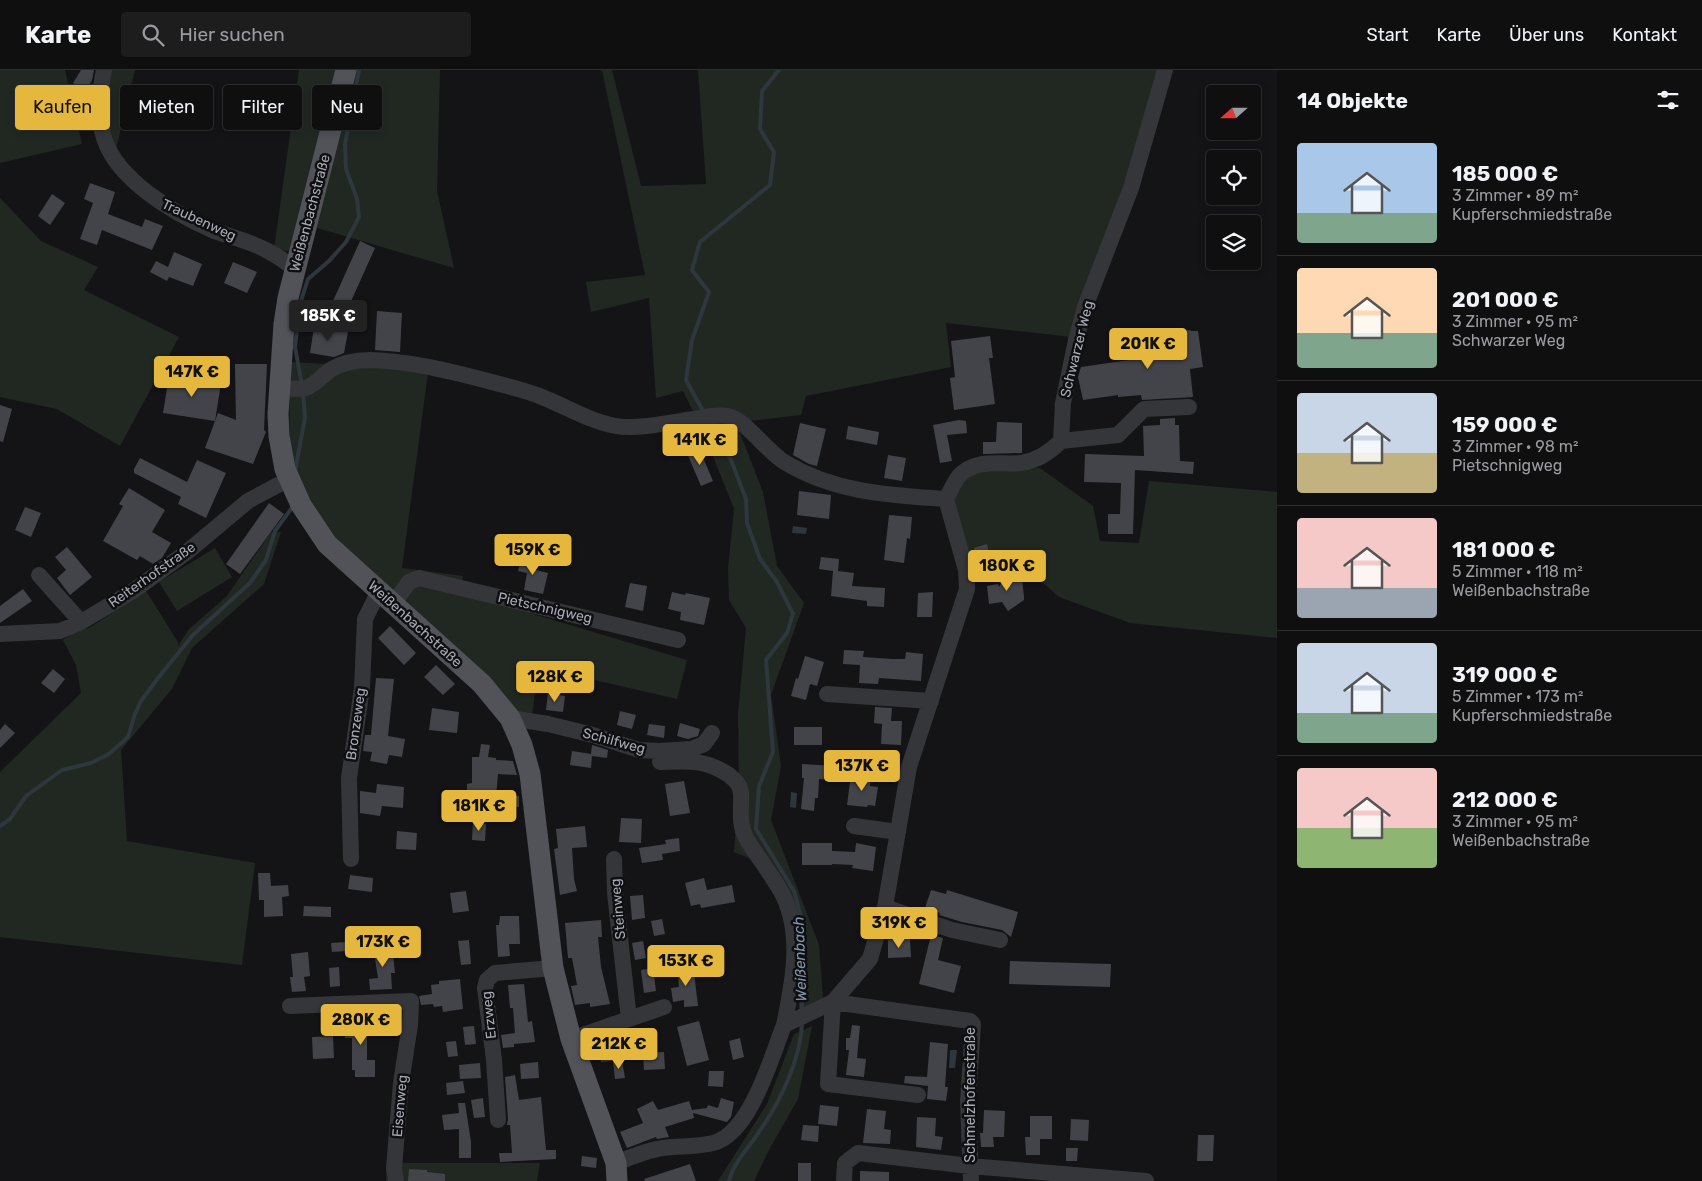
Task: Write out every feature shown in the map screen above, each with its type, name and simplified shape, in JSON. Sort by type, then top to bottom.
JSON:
[{"type":"main road","name":"Weißenbachstraße","points":[[346,70],[295,269],[284,324],[294,388],[278,414],[278,436],[285,468],[301,505],[327,544],[482,684],[510,718],[522,745],[530,774],[553,968],[571,1039],[616,1172]]},
{"type":"street","name":"Traubenweg","points":[[104,70],[100,83],[100,102],[104,138],[112,155],[126,173],[153,198],[212,230],[266,250],[295,269]]},
{"type":"street","name":"Schwarzer Weg","points":[[1061,441],[1063,403],[1085,306],[1131,188],[1165,70]]},
{"type":"street","points":[[294,388],[314,384],[332,369],[348,362],[367,360],[398,362],[462,374],[520,390],[542,397],[590,419],[611,425],[635,426],[716,415],[730,417],[740,421],[772,453],[797,469],[842,487],[877,494],[946,499]]},
{"type":"street","points":[[789,1022],[833,1002],[870,959],[885,907],[909,766],[967,589],[966,570],[946,499],[958,477],[981,463],[1022,462],[1038,458],[1061,441],[1118,435],[1144,409],[1189,407]]},
{"type":"street","name":"Reiterhofstraße","points":[[0,634],[60,631],[81,622],[133,591],[187,552],[248,500],[289,479]]},
{"type":"street","points":[[39,575],[81,622]]},
{"type":"street","name":"Pietschnigweg","points":[[386,598],[409,582],[419,578],[678,640]]},
{"type":"street","name":"Bronzeweg","points":[[351,859],[349,778],[362,688],[365,619],[386,598]]},
{"type":"street","points":[[827,694],[931,701]]},
{"type":"street","name":"Schilfweg","points":[[510,718],[548,724],[593,735],[639,750],[692,749],[704,744],[712,733]]},
{"type":"street","points":[[616,1172],[645,1152],[661,1148],[712,1143],[721,1140],[733,1131],[745,1117],[757,1094],[789,1022],[794,977],[793,934],[788,910],[780,889],[766,871],[745,836],[740,820],[741,791],[737,781],[720,769],[705,763],[688,761],[660,762]]},
{"type":"street","points":[[854,826],[898,832]]},
{"type":"street","name":"Steinweg","points":[[614,859],[614,894],[629,1019]]},
{"type":"street","points":[[885,907],[952,930],[1000,940]]},
{"type":"street","name":"Erzweg","points":[[498,1120],[494,1060],[485,988],[487,980],[495,973],[553,968]]},
{"type":"street","name":"Eisenweg","points":[[290,1006],[411,1001],[410,1025],[401,1083],[395,1159],[396,1181]]},
{"type":"street","points":[[833,1002],[828,1084],[918,1095]]},
{"type":"street","name":"Schmelzhofenstraße","points":[[833,1002],[970,1021],[973,1024],[968,1101],[970,1174]]},
{"type":"street","points":[[571,1039],[664,1007]]},
{"type":"street","points":[[844,1181],[844,1163],[858,1153],[970,1174],[1146,1181]]},
{"type":"shaded area","points":[[0,70],[65,70],[68,85],[15,85],[15,130],[79,130],[82,144],[0,163]]},
{"type":"shaded area","points":[[106,70],[135,70],[131,85],[120,85],[121,130],[116,149],[108,130],[110,130],[110,85],[106,85]]},
{"type":"shaded area","points":[[299,70],[440,70],[437,191],[454,268],[317,228],[310,254],[274,249],[291,130],[302,130],[302,85],[297,85]]},
{"type":"shaded area","points":[[602,70],[612,70],[641,186],[706,184],[698,70],[1168,70],[1140,186],[1072,337],[946,323],[951,367],[806,396],[801,415],[732,423],[740,433],[763,492],[777,566],[804,603],[771,695],[781,766],[771,820],[819,945],[823,998],[799,1010],[797,917],[774,868],[734,852],[739,783],[738,714],[746,628],[729,600],[728,569],[734,509],[703,431],[683,391],[656,398],[649,298],[591,312],[586,282],[645,275]]},
{"type":"shaded area","points":[[0,198],[41,241],[98,267],[84,290],[179,337],[120,446],[57,409],[0,397]]},
{"type":"shaded area","points":[[289,362],[409,368],[428,373],[402,568],[463,576],[460,592],[687,660],[677,699],[538,667],[532,715],[512,712],[329,533],[290,465]]},
{"type":"shaded area","points":[[1040,468],[1093,506],[1100,541],[1139,543],[1149,481],[1277,492],[1277,638],[1130,623],[1059,597],[1014,557],[972,578],[953,504],[962,479],[975,471]]},
{"type":"shaded area","points":[[793,526],[807,528],[806,534],[792,533]]},
{"type":"shaded area","points":[[271,532],[281,532],[264,584],[192,648],[172,689],[121,750],[127,841],[255,863],[242,965],[0,937],[0,772],[81,693],[76,665],[63,640],[76,631],[89,628],[146,591],[178,642],[178,646],[189,629],[227,596]]},
{"type":"shaded area","points":[[215,548],[232,577],[177,611],[159,582]]},
{"type":"shaded area","points":[[791,792],[797,793],[796,808],[790,807]]},
{"type":"shaded area","points":[[812,1026],[798,1099],[770,1148],[754,1181],[718,1181],[767,1104],[794,1034]]},
{"type":"shaded area","points":[[950,1050],[957,1050],[955,1068],[949,1068]]},
{"type":"shaded area","points":[[387,1163],[540,1163],[537,1181],[386,1181]]},
{"type":"building","points":[[81,70],[94,70],[89,85],[77,85],[73,83]]},
{"type":"building","points":[[90,183],[115,192],[108,214],[142,227],[145,219],[163,226],[152,250],[102,230],[97,245],[80,239],[93,203],[84,199]]},
{"type":"building","points":[[52,194],[65,203],[50,225],[38,216]]},
{"type":"building","points":[[360,241],[375,248],[348,308],[333,301]]},
{"type":"building","points":[[174,252],[202,264],[193,286],[169,277],[167,281],[150,272],[156,261],[168,267]]},
{"type":"building","points":[[233,262],[257,272],[247,293],[224,283]]},
{"type":"building","points":[[377,311],[402,313],[400,352],[375,350]]},
{"type":"building","points":[[314,327],[348,332],[344,353],[334,357],[310,353]]},
{"type":"building","points":[[1190,330],[1198,331],[1203,367],[1190,369],[1193,397],[1142,400],[1141,395],[1118,397],[1118,395],[1083,400],[1078,377],[1081,367],[1136,359],[1133,339]]},
{"type":"building","points":[[990,336],[993,358],[989,358],[995,404],[954,410],[950,378],[955,377],[951,341]]},
{"type":"building","points":[[235,364],[267,364],[264,430],[266,432],[253,464],[205,448],[218,413],[236,420]]},
{"type":"building","points":[[169,376],[221,383],[215,421],[163,413]]},
{"type":"building","points":[[0,405],[12,409],[3,442],[0,441]]},
{"type":"building","points":[[1175,418],[1175,425],[1179,425],[1180,461],[1194,462],[1193,474],[1135,470],[1133,534],[1108,534],[1108,514],[1120,514],[1121,483],[1084,482],[1085,454],[1144,456],[1143,426],[1160,425],[1160,419]]},
{"type":"building","points":[[959,420],[966,421],[967,433],[947,435],[952,461],[940,463],[933,425]]},
{"type":"building","points":[[997,422],[1022,423],[1022,453],[983,454],[983,442],[996,442]]},
{"type":"building","points":[[800,423],[826,429],[817,466],[809,464],[793,455]]},
{"type":"building","points":[[848,426],[879,432],[877,445],[846,439]]},
{"type":"building","points":[[698,446],[713,481],[701,486],[686,451]]},
{"type":"building","points":[[888,455],[906,458],[902,481],[884,478]]},
{"type":"building","points":[[140,458],[187,482],[197,460],[226,473],[206,518],[178,504],[181,497],[134,473]]},
{"type":"building","points":[[129,488],[165,510],[152,532],[171,543],[162,558],[153,564],[140,556],[137,560],[103,541],[123,506],[119,504]]},
{"type":"building","points":[[799,491],[831,495],[829,519],[797,515]]},
{"type":"building","points":[[269,503],[284,514],[240,574],[226,564]]},
{"type":"building","points":[[25,507],[41,513],[31,537],[15,530]]},
{"type":"building","points":[[889,515],[912,517],[910,539],[907,538],[904,563],[884,560]]},
{"type":"building","points":[[987,544],[992,566],[979,569],[974,548]]},
{"type":"building","points":[[67,547],[92,577],[70,595],[57,578],[66,570],[55,557]]},
{"type":"building","points":[[522,555],[534,557],[531,569],[548,573],[543,594],[524,590],[527,573],[518,571]]},
{"type":"building","points":[[821,557],[839,559],[838,571],[854,573],[852,586],[885,588],[884,607],[867,606],[867,601],[831,596],[833,571],[819,569]]},
{"type":"building","points":[[1007,571],[1022,578],[1024,597],[1024,600],[1008,611],[1002,602],[989,604],[987,586],[998,584],[999,587]]},
{"type":"building","points":[[630,583],[647,586],[643,611],[625,607]]},
{"type":"building","points":[[23,589],[32,601],[0,623],[0,606]]},
{"type":"building","points":[[672,592],[710,598],[704,625],[680,620],[681,612],[668,609]]},
{"type":"building","points":[[933,592],[932,617],[917,617],[918,593]]},
{"type":"building","points":[[390,626],[416,653],[404,665],[378,638]]},
{"type":"building","points":[[844,650],[864,651],[863,657],[893,659],[905,659],[906,652],[923,654],[921,681],[879,678],[878,684],[859,683],[860,665],[843,664]]},
{"type":"building","points":[[805,656],[824,662],[817,686],[810,684],[806,700],[791,696]]},
{"type":"building","points":[[436,665],[455,684],[443,695],[424,677]]},
{"type":"building","points":[[53,669],[65,679],[54,693],[41,683]]},
{"type":"building","points":[[376,678],[394,679],[388,736],[405,739],[402,757],[389,755],[387,764],[370,761],[372,752],[363,751],[365,735],[371,735]]},
{"type":"building","points":[[548,693],[565,696],[563,712],[546,710]]},
{"type":"building","points":[[875,707],[892,708],[891,721],[902,721],[901,745],[881,744],[882,724],[874,723]]},
{"type":"building","points":[[432,708],[459,712],[457,733],[429,730]]},
{"type":"building","points":[[620,711],[636,715],[632,729],[617,725]]},
{"type":"building","points":[[680,723],[700,729],[698,736],[688,739],[677,736]]},
{"type":"building","points":[[5,724],[15,733],[0,748],[0,730]]},
{"type":"building","points":[[649,724],[665,726],[664,738],[647,735]]},
{"type":"building","points":[[794,727],[822,727],[822,745],[794,745]]},
{"type":"building","points":[[481,744],[490,745],[488,757],[496,758],[496,760],[513,761],[517,775],[498,774],[496,798],[477,796],[477,793],[467,793],[467,784],[472,783],[472,757],[479,757]]},
{"type":"building","points":[[592,745],[608,750],[607,758],[592,756],[591,768],[570,765],[572,751],[591,754]]},
{"type":"building","points":[[802,764],[834,766],[834,780],[819,779],[818,798],[815,798],[814,811],[801,809],[804,778],[802,778]]},
{"type":"building","points":[[851,774],[871,776],[870,786],[878,787],[875,806],[847,805]]},
{"type":"building","points":[[684,781],[690,813],[670,816],[665,784]]},
{"type":"building","points":[[377,784],[404,787],[403,808],[382,806],[380,816],[360,813],[360,791],[376,793]]},
{"type":"building","points":[[501,795],[519,796],[519,807],[501,806]]},
{"type":"building","points":[[621,818],[642,819],[641,843],[619,842]]},
{"type":"building","points":[[473,823],[486,824],[485,841],[472,840]]},
{"type":"building","points":[[585,826],[587,847],[572,848],[574,879],[577,891],[560,895],[554,849],[558,848],[556,829]]},
{"type":"building","points":[[397,831],[417,833],[416,850],[396,849]]},
{"type":"building","points":[[679,838],[680,851],[662,854],[663,860],[642,863],[639,848],[666,844],[665,840]]},
{"type":"building","points":[[802,843],[832,843],[832,851],[855,852],[856,843],[876,847],[873,871],[852,868],[853,865],[802,865]]},
{"type":"building","points":[[258,873],[270,873],[271,886],[288,885],[289,896],[282,897],[283,916],[264,917],[264,900],[259,900]]},
{"type":"building","points":[[350,875],[373,878],[372,892],[348,889]]},
{"type":"building","points":[[704,878],[707,890],[732,885],[735,902],[701,908],[700,904],[691,906],[685,883]]},
{"type":"building","points":[[931,890],[946,894],[947,890],[1018,912],[1011,937],[1002,930],[962,922],[939,915],[940,913],[925,908]]},
{"type":"building","points":[[466,891],[469,911],[453,913],[450,893]]},
{"type":"building","points":[[643,895],[645,918],[632,920],[630,896]]},
{"type":"building","points":[[304,906],[331,907],[331,917],[303,916]]},
{"type":"building","points":[[500,916],[519,916],[520,944],[509,944],[510,956],[498,957],[496,925],[499,925]]},
{"type":"building","points":[[662,919],[665,934],[654,936],[651,921]]},
{"type":"building","points":[[601,920],[602,937],[598,937],[601,967],[610,1004],[590,1007],[590,1003],[575,1005],[571,986],[577,985],[572,958],[568,958],[565,923]]},
{"type":"building","points":[[931,935],[943,938],[938,960],[961,966],[954,993],[919,984]]},
{"type":"building","points":[[910,939],[911,957],[888,958],[888,940]]},
{"type":"building","points":[[469,940],[471,964],[461,965],[458,941]]},
{"type":"building","points":[[643,941],[646,958],[635,960],[632,943]]},
{"type":"building","points":[[346,942],[347,951],[332,952],[331,943]]},
{"type":"building","points":[[392,944],[395,973],[391,973],[392,989],[370,990],[369,979],[378,978],[373,946]]},
{"type":"building","points":[[308,952],[310,976],[304,977],[306,991],[292,992],[290,977],[293,977],[291,954]]},
{"type":"building","points":[[1010,961],[1111,964],[1110,987],[1009,984]]},
{"type":"building","points":[[693,964],[698,1006],[684,1007],[684,1000],[673,1002],[671,988],[679,987],[677,966]]},
{"type":"building","points":[[339,967],[340,986],[330,987],[329,968]]},
{"type":"building","points":[[653,968],[656,991],[644,993],[641,970]]},
{"type":"building","points":[[460,979],[463,1009],[443,1012],[442,1006],[434,1007],[433,1004],[421,1005],[419,996],[432,994],[431,985],[439,984],[439,981]]},
{"type":"building","points":[[524,984],[528,1022],[532,1021],[535,1042],[514,1044],[514,1047],[503,1048],[501,1035],[515,1033],[513,1008],[510,1008],[508,985]]},
{"type":"building","points":[[372,1016],[373,1034],[367,1037],[367,1060],[375,1060],[375,1077],[355,1077],[355,1070],[352,1070],[352,1038],[345,1038],[344,1023],[360,1022],[359,1017]]},
{"type":"building","points":[[699,1021],[709,1060],[687,1066],[677,1027]]},
{"type":"building","points":[[852,1025],[860,1026],[857,1058],[866,1059],[864,1077],[846,1075],[849,1050],[846,1050],[846,1038],[850,1038]]},
{"type":"building","points":[[474,1026],[476,1044],[465,1045],[463,1027]]},
{"type":"building","points":[[333,1036],[334,1058],[313,1059],[312,1037]]},
{"type":"building","points":[[740,1038],[744,1057],[733,1060],[729,1041]]},
{"type":"building","points":[[611,1040],[613,1061],[601,1062],[599,1041]]},
{"type":"building","points":[[456,1041],[458,1056],[448,1057],[446,1042]]},
{"type":"building","points":[[930,1042],[948,1044],[945,1087],[948,1087],[946,1101],[927,1099],[928,1086],[904,1083],[905,1076],[927,1077]]},
{"type":"building","points":[[664,1052],[665,1069],[644,1070],[643,1053]]},
{"type":"building","points":[[622,1060],[625,1078],[615,1079],[613,1062]]},
{"type":"building","points":[[538,1062],[539,1078],[521,1079],[520,1064]]},
{"type":"building","points":[[480,1063],[481,1078],[460,1079],[459,1065]]},
{"type":"building","points":[[709,1071],[724,1071],[723,1087],[708,1086]]},
{"type":"building","points":[[515,1075],[519,1100],[541,1097],[546,1150],[556,1150],[556,1159],[500,1162],[499,1153],[512,1153],[510,1125],[507,1125],[505,1077]]},
{"type":"building","points":[[463,1081],[465,1093],[447,1095],[446,1083]]},
{"type":"building","points":[[483,1098],[485,1117],[474,1118],[471,1100]]},
{"type":"building","points":[[721,1098],[734,1102],[731,1117],[727,1122],[693,1113],[694,1118],[665,1127],[669,1137],[657,1139],[656,1137],[627,1148],[620,1132],[643,1123],[637,1109],[653,1101],[658,1110],[689,1101],[692,1110],[707,1108],[708,1105],[718,1108]]},
{"type":"building","points":[[458,1103],[465,1103],[471,1142],[471,1158],[459,1158],[459,1129],[444,1130],[442,1115],[459,1113]]},
{"type":"building","points":[[820,1105],[839,1107],[837,1126],[818,1124]]},
{"type":"building","points":[[867,1109],[886,1111],[884,1129],[891,1130],[890,1144],[863,1143]]},
{"type":"building","points":[[984,1110],[1005,1111],[1004,1137],[993,1137],[994,1147],[981,1147],[980,1133],[983,1133]]},
{"type":"building","points":[[1030,1116],[1052,1116],[1052,1139],[1040,1139],[1040,1155],[1026,1155],[1025,1137],[1030,1137]]},
{"type":"building","points":[[917,1117],[936,1118],[935,1136],[943,1137],[941,1150],[916,1147]]},
{"type":"building","points":[[1071,1119],[1089,1120],[1088,1141],[1070,1140]]},
{"type":"building","points":[[803,1125],[819,1126],[818,1142],[801,1140]]},
{"type":"building","points":[[1198,1135],[1214,1135],[1213,1161],[1197,1161]]},
{"type":"building","points":[[1066,1148],[1078,1148],[1077,1161],[1066,1161]]},
{"type":"building","points":[[582,1156],[597,1158],[596,1168],[581,1166]]},
{"type":"building","points":[[798,1163],[811,1163],[811,1181],[798,1181]]},
{"type":"building","points":[[690,1164],[696,1181],[645,1181],[644,1179]]},
{"type":"building","points":[[409,1169],[445,1174],[445,1181],[408,1181]]},
{"type":"building","points":[[860,1171],[889,1172],[889,1181],[860,1181]]},
{"type":"waterway","points":[[302,385],[295,347],[300,304],[308,279],[329,261],[346,242],[359,217],[357,199],[346,169],[345,144],[359,70]]},
{"type":"waterway","name":"Weißenbach","points":[[704,413],[686,380],[692,340],[709,292],[692,270],[700,242],[770,185],[774,152],[760,129],[762,91],[779,70]]},
{"type":"waterway","points":[[295,471],[305,418],[303,392]]},
{"type":"waterway","name":"Weißenbach","points":[[709,421],[731,460],[746,499],[747,523],[760,559],[777,582],[793,614],[787,633],[766,660],[773,752],[759,786],[756,829],[794,891],[802,921],[802,1011]]},
{"type":"waterway","points":[[0,826],[10,819],[26,796],[62,770],[91,763],[109,754],[128,737],[141,701],[193,635],[250,583],[266,560],[275,531],[291,509]]},
{"type":"waterway","name":"Weißenbach","points":[[729,1181],[738,1161],[757,1136],[776,1105],[789,1078],[798,1050],[802,1023]]}]
